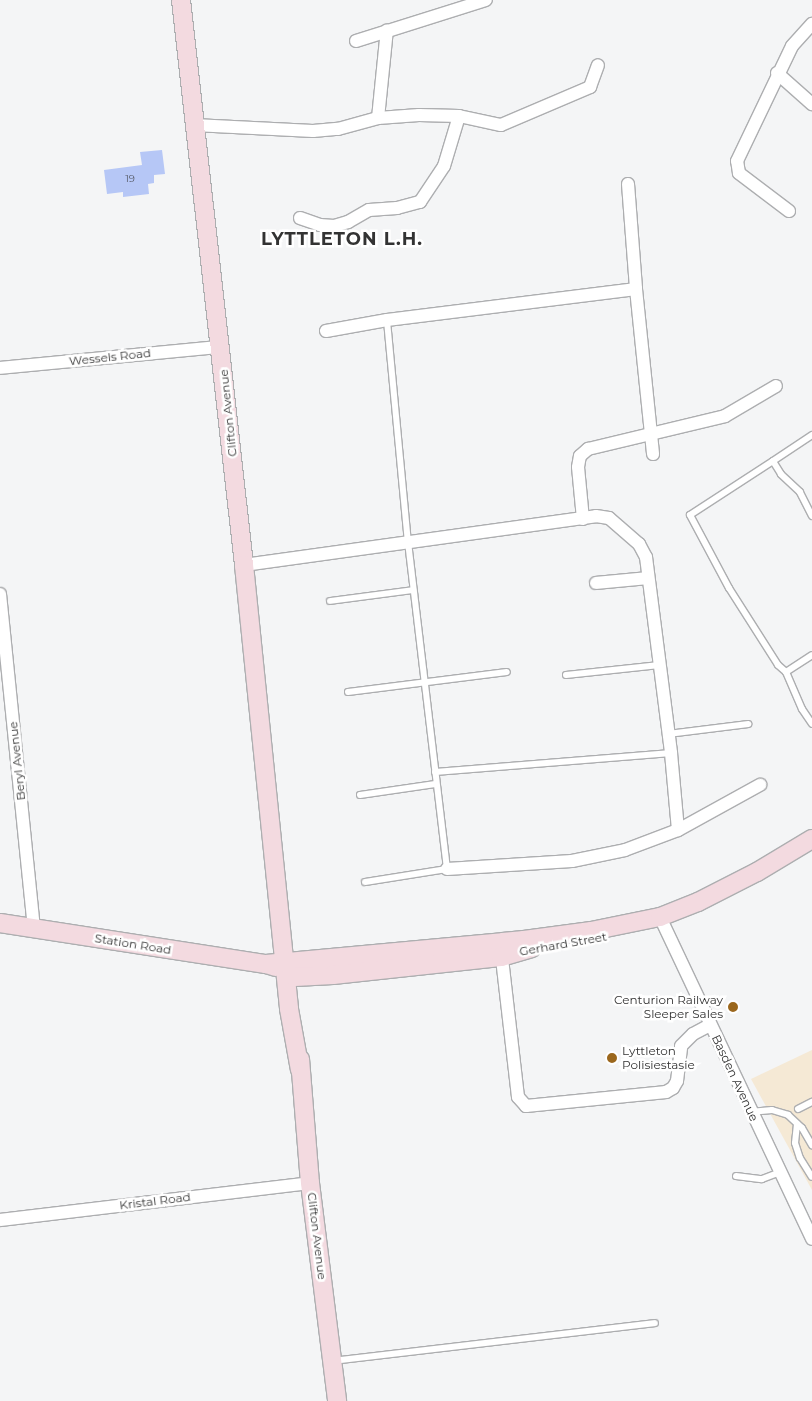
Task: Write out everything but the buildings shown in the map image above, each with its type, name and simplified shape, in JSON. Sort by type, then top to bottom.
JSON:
[{"type":"street","name":"Clifton Avenue","points":[[181,0],[271,825],[277,844],[290,967],[300,1034],[300,1070],[310,1183],[336,1401]]},
{"type":"street","points":[[356,41],[486,0]]},
{"type":"street","points":[[790,211],[739,173],[736,165],[777,73],[792,46],[812,24]]},
{"type":"street","points":[[378,118],[387,30]]},
{"type":"street","points":[[194,125],[313,131],[338,129],[378,118],[459,116],[493,124],[509,123],[590,86],[598,65]]},
{"type":"street","points":[[777,73],[812,104]]},
{"type":"street","points":[[300,218],[320,225],[334,226],[348,222],[369,210],[397,208],[420,202],[444,166],[459,116]]},
{"type":"street","points":[[628,184],[636,289],[653,454]]},
{"type":"street","points":[[326,332],[387,320],[636,289]]},
{"type":"street","name":"Wessels Road","points":[[0,368],[220,346]]},
{"type":"street","points":[[583,519],[578,467],[580,456],[588,448],[725,416],[776,386]]},
{"type":"street","points":[[244,565],[596,516],[609,518],[630,534],[643,549],[671,753],[678,830]]},
{"type":"street","points":[[596,583],[648,578]]},
{"type":"street","name":"Beryl Avenue","points":[[0,594],[34,929]]},
{"type":"street","points":[[447,870],[572,861],[624,850],[678,830],[760,785]]},
{"type":"street","name":"Gerhard Street","points":[[663,920],[757,872],[812,839]]},
{"type":"street","name":"Gerhard Street","points":[[290,967],[333,975],[501,950],[594,939],[663,920],[740,887],[812,847]]},
{"type":"street","name":"Basden Avenue","points":[[663,920],[680,962],[750,1112],[812,1239]]},
{"type":"street","name":"Station Road","points":[[0,923],[290,967]]},
{"type":"street","points":[[501,950],[518,1097],[526,1106],[666,1092],[673,1088],[677,1081],[681,1046],[694,1034],[710,1025]]},
{"type":"street","name":"Kristal Road","points":[[0,1220],[310,1183]]},
{"type":"lane","points":[[366,882],[447,870],[435,784],[413,590],[387,320]]},
{"type":"lane","points":[[812,435],[690,515],[729,588],[778,666],[786,672],[802,709],[812,724]]},
{"type":"lane","points":[[773,461],[781,474],[800,492],[812,516]]},
{"type":"lane","points":[[330,600],[413,590]]},
{"type":"lane","points":[[786,672],[812,655]]},
{"type":"lane","points":[[566,675],[659,665]]},
{"type":"lane","points":[[348,692],[507,672]]},
{"type":"lane","points":[[668,734],[748,724]]},
{"type":"lane","points":[[435,772],[671,753]]},
{"type":"lane","points":[[360,795],[435,784]]},
{"type":"lane","points":[[798,1109],[812,1102]]},
{"type":"lane","points":[[750,1112],[762,1110],[782,1112],[792,1118],[802,1128],[812,1145]]},
{"type":"lane","points":[[797,1124],[795,1143],[800,1158],[812,1177]]},
{"type":"lane","points":[[736,1176],[762,1179],[780,1172]]},
{"type":"lane","points":[[332,1362],[655,1323]]},
{"type":"shaded area","points":[[812,1050],[812,1190],[751,1079]]},
{"type":"place","name":"Centurion Railway Sleeper Sales","points":[[733,1007]]},
{"type":"place","name":"Lyttleton Polisiestasie","points":[[612,1058]]},
{"type":"district","name":"LYTTLETON L.H.","points":[[342,239]]}]
